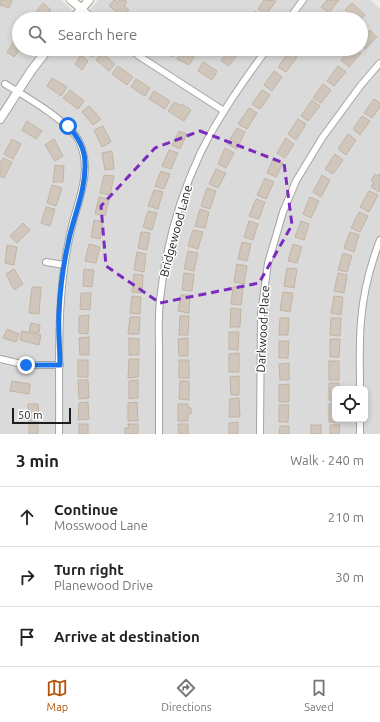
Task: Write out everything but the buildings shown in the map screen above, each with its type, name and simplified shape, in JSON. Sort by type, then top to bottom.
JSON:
[{"type":"street","points":[[71,0],[86,12]]},
{"type":"street","points":[[79,12],[89,0]]},
{"type":"street","points":[[294,12],[303,0]]},
{"type":"street","points":[[0,120],[43,56]]},
{"type":"street","points":[[139,56],[224,111]]},
{"type":"street","name":"Bridgewood Lane","points":[[159,434],[160,301],[167,257],[187,185],[200,155],[224,111],[262,56]]},
{"type":"street","name":"Darkwood Place","points":[[260,434],[261,314],[268,263],[283,212],[296,181],[322,138],[361,85],[380,63]]},
{"type":"street","points":[[5,84],[68,126],[83,148],[85,165],[84,183],[72,225],[64,265],[59,313],[59,434]]},
{"type":"street","points":[[360,386],[360,328],[362,303],[380,240]]},
{"type":"street","points":[[46,262],[64,265]]},
{"type":"street","points":[[0,358],[26,365],[60,365]]},
{"type":"street","points":[[360,422],[360,434]]},
{"type":"highlighted area","points":[[200,131],[284,163],[292,225],[259,283],[160,303],[106,266],[101,206],[155,148]]},
{"type":"shaded area","points":[[0,0],[61,0],[74,12],[12,12],[12,56],[368,56],[368,12],[88,12],[98,0],[371,0],[380,9],[380,434],[0,434]]},
{"type":"route","points":[[26,365],[60,365],[59,313],[62,277],[72,225],[85,175],[85,156],[83,148],[80,141],[68,126]]}]
